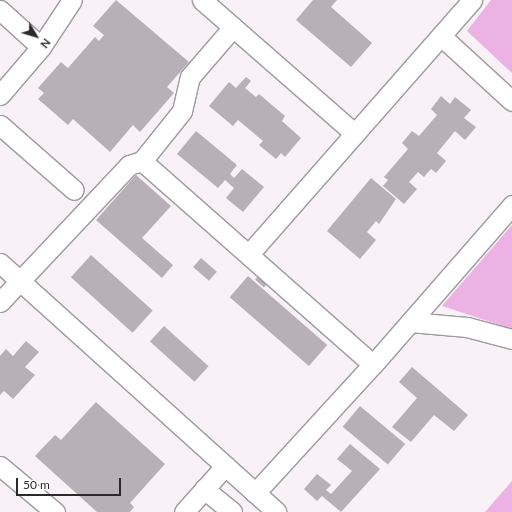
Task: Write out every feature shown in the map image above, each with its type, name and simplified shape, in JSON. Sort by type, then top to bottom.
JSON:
[{"type":"street","points":[[0,95],[41,47],[72,0]]},
{"type":"street","points":[[249,254],[472,0]]},
{"type":"street","points":[[215,4],[233,27],[355,134]]},
{"type":"street","points":[[0,10],[41,47]]},
{"type":"street","points":[[0,302],[129,165],[142,161],[182,111],[190,78],[233,27]]},
{"type":"street","points":[[441,36],[512,101]]},
{"type":"street","points":[[0,125],[74,190]]},
{"type":"street","points":[[142,161],[373,365]]},
{"type":"street","points":[[255,493],[373,365],[512,205]]},
{"type":"street","points":[[0,263],[277,512]]},
{"type":"street","points":[[410,322],[467,328],[512,339]]},
{"type":"street","points":[[0,466],[55,512]]},
{"type":"street","points":[[184,512],[225,466]]},
{"type":"street","points":[[204,489],[232,512]]},
{"type":"shaded area","points":[[491,0],[512,0],[512,73],[467,31]]},
{"type":"shaded area","points":[[512,225],[512,329],[442,306]]},
{"type":"shaded area","points":[[512,481],[512,512],[485,512]]},
{"type":"building","points":[[116,0],[189,62],[167,87],[174,93],[140,132],[133,125],[110,152],[73,119],[68,125],[38,99],[44,93],[38,88],[61,62],[68,68],[95,37],[99,41],[104,35],[93,26]]},
{"type":"building","points":[[313,0],[337,0],[331,7],[372,43],[351,67],[296,20]]},
{"type":"building","points":[[246,77],[251,81],[245,88],[256,97],[259,94],[285,116],[282,121],[301,138],[285,157],[281,153],[276,159],[259,145],[263,141],[238,120],[233,126],[209,106],[229,82],[236,88]]},
{"type":"building","points":[[441,96],[450,104],[455,97],[471,110],[464,118],[476,127],[465,140],[455,131],[437,153],[446,161],[436,173],[431,169],[424,177],[418,172],[409,182],[417,189],[404,204],[383,186],[388,180],[384,177],[408,149],[402,143],[412,131],[419,136],[437,115],[431,109]]},
{"type":"building","points":[[196,131],[237,165],[230,174],[234,178],[242,169],[264,187],[243,212],[226,198],[234,188],[225,180],[218,188],[177,154]]},
{"type":"building","points":[[136,175],[171,206],[142,238],[173,265],[162,278],[96,220]]},
{"type":"building","points":[[371,178],[396,199],[379,224],[376,221],[367,232],[376,240],[360,259],[327,231]]},
{"type":"building","points":[[91,255],[153,311],[133,333],[71,277]]},
{"type":"building","points":[[201,258],[217,272],[209,281],[193,267]]},
{"type":"building","points":[[259,275],[268,283],[264,287],[255,279]]},
{"type":"building","points":[[248,276],[327,345],[309,366],[230,297]]},
{"type":"building","points":[[164,326],[209,366],[195,382],[150,342]]},
{"type":"building","points":[[26,341],[39,352],[25,367],[35,375],[13,399],[4,391],[0,395],[0,356],[6,349],[13,356]]},
{"type":"building","points":[[412,367],[468,415],[454,431],[434,415],[411,442],[392,427],[417,398],[399,382]]},
{"type":"building","points":[[96,402],[165,464],[130,503],[134,507],[130,512],[97,512],[35,456],[55,435],[61,440]]},
{"type":"building","points":[[360,406],[405,444],[388,465],[343,427]]},
{"type":"building","points":[[350,444],[380,469],[341,512],[322,496],[317,501],[304,489],[317,474],[331,485],[326,490],[331,494],[352,471],[337,459]]}]
